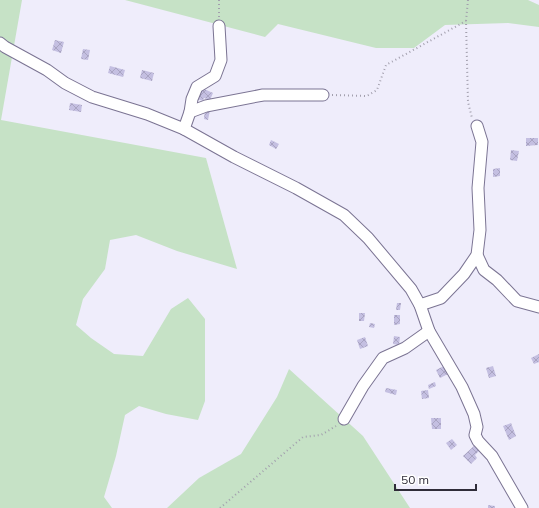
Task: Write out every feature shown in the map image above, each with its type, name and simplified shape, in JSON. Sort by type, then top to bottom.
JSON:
[{"type":"street","points":[[184,129],[197,87],[215,76],[221,60],[219,26]]},
{"type":"street","points":[[0,42],[5,47],[47,70],[65,83],[92,97],[147,114],[184,129],[344,215],[368,238],[411,289],[420,305],[429,331],[462,388],[474,414],[478,427],[475,435],[478,441],[492,456],[522,508]]},
{"type":"street","points":[[190,112],[206,106],[263,95],[323,95]]},
{"type":"street","points":[[420,305],[441,298],[464,274],[477,256],[480,230],[478,188],[482,142],[477,126]]},
{"type":"street","points":[[477,256],[484,270],[497,280],[517,301],[539,307]]},
{"type":"street","points":[[344,419],[383,358],[405,348],[429,331]]},
{"type":"path","points":[[219,0],[219,26]]},
{"type":"path","points":[[468,0],[466,21],[468,102],[472,117],[477,126]]},
{"type":"path","points":[[323,95],[367,96],[377,90],[386,66],[466,21]]},
{"type":"path","points":[[220,508],[303,437],[321,435],[332,430],[344,419]]},
{"type":"green space","points":[[0,0],[22,0],[1,120],[206,158],[237,269],[177,251],[136,235],[110,240],[105,269],[83,299],[76,325],[91,338],[114,354],[143,356],[171,309],[188,298],[205,319],[205,401],[198,420],[166,414],[139,406],[125,415],[116,456],[104,497],[112,508],[0,508]]},
{"type":"green space","points":[[125,0],[528,0],[539,5],[539,27],[508,23],[445,25],[414,48],[376,48],[278,24],[265,37]]},
{"type":"green space","points":[[289,369],[363,436],[410,508],[167,508],[199,478],[241,454],[277,397]]},
{"type":"building","points":[[55,40],[64,42],[61,53],[52,50]]},
{"type":"building","points":[[83,49],[90,50],[88,60],[81,59]]},
{"type":"building","points":[[110,66],[125,70],[123,77],[108,73]]},
{"type":"building","points":[[142,70],[154,73],[152,81],[140,78]]},
{"type":"building","points":[[202,88],[213,93],[210,100],[204,98],[203,101],[197,99]]},
{"type":"building","points":[[70,103],[82,105],[81,112],[69,110]]},
{"type":"building","points":[[205,109],[210,110],[208,120],[204,119]]},
{"type":"building","points":[[526,138],[538,138],[538,145],[526,146]]},
{"type":"building","points":[[271,140],[279,144],[276,149],[269,145]]},
{"type":"building","points":[[511,150],[519,151],[517,161],[510,160]]},
{"type":"building","points":[[500,168],[500,176],[493,177],[493,169]]},
{"type":"building","points":[[397,303],[401,303],[400,310],[396,310]]},
{"type":"building","points":[[359,313],[365,313],[364,321],[359,321]]},
{"type":"building","points":[[394,315],[400,315],[400,324],[394,325]]},
{"type":"building","points":[[370,323],[375,324],[374,328],[369,327]]},
{"type":"building","points":[[394,336],[400,337],[399,345],[393,344]]},
{"type":"building","points":[[365,337],[368,346],[360,349],[357,340]]},
{"type":"building","points":[[539,354],[539,362],[534,364],[531,358]]},
{"type":"building","points":[[446,365],[450,373],[440,378],[436,370]]},
{"type":"building","points":[[493,366],[496,376],[489,378],[486,368]]},
{"type":"building","points":[[435,382],[436,386],[429,389],[428,385]]},
{"type":"building","points":[[386,388],[397,390],[396,395],[385,392]]},
{"type":"building","points":[[428,390],[429,398],[422,399],[421,391]]},
{"type":"building","points":[[431,418],[441,418],[441,429],[432,429]]},
{"type":"building","points":[[511,423],[516,436],[509,440],[503,426]]},
{"type":"building","points":[[452,439],[457,445],[451,450],[446,443]]},
{"type":"building","points":[[474,446],[479,451],[475,455],[477,458],[471,464],[463,456]]},
{"type":"building","points":[[488,505],[495,506],[495,508],[488,508]]}]
